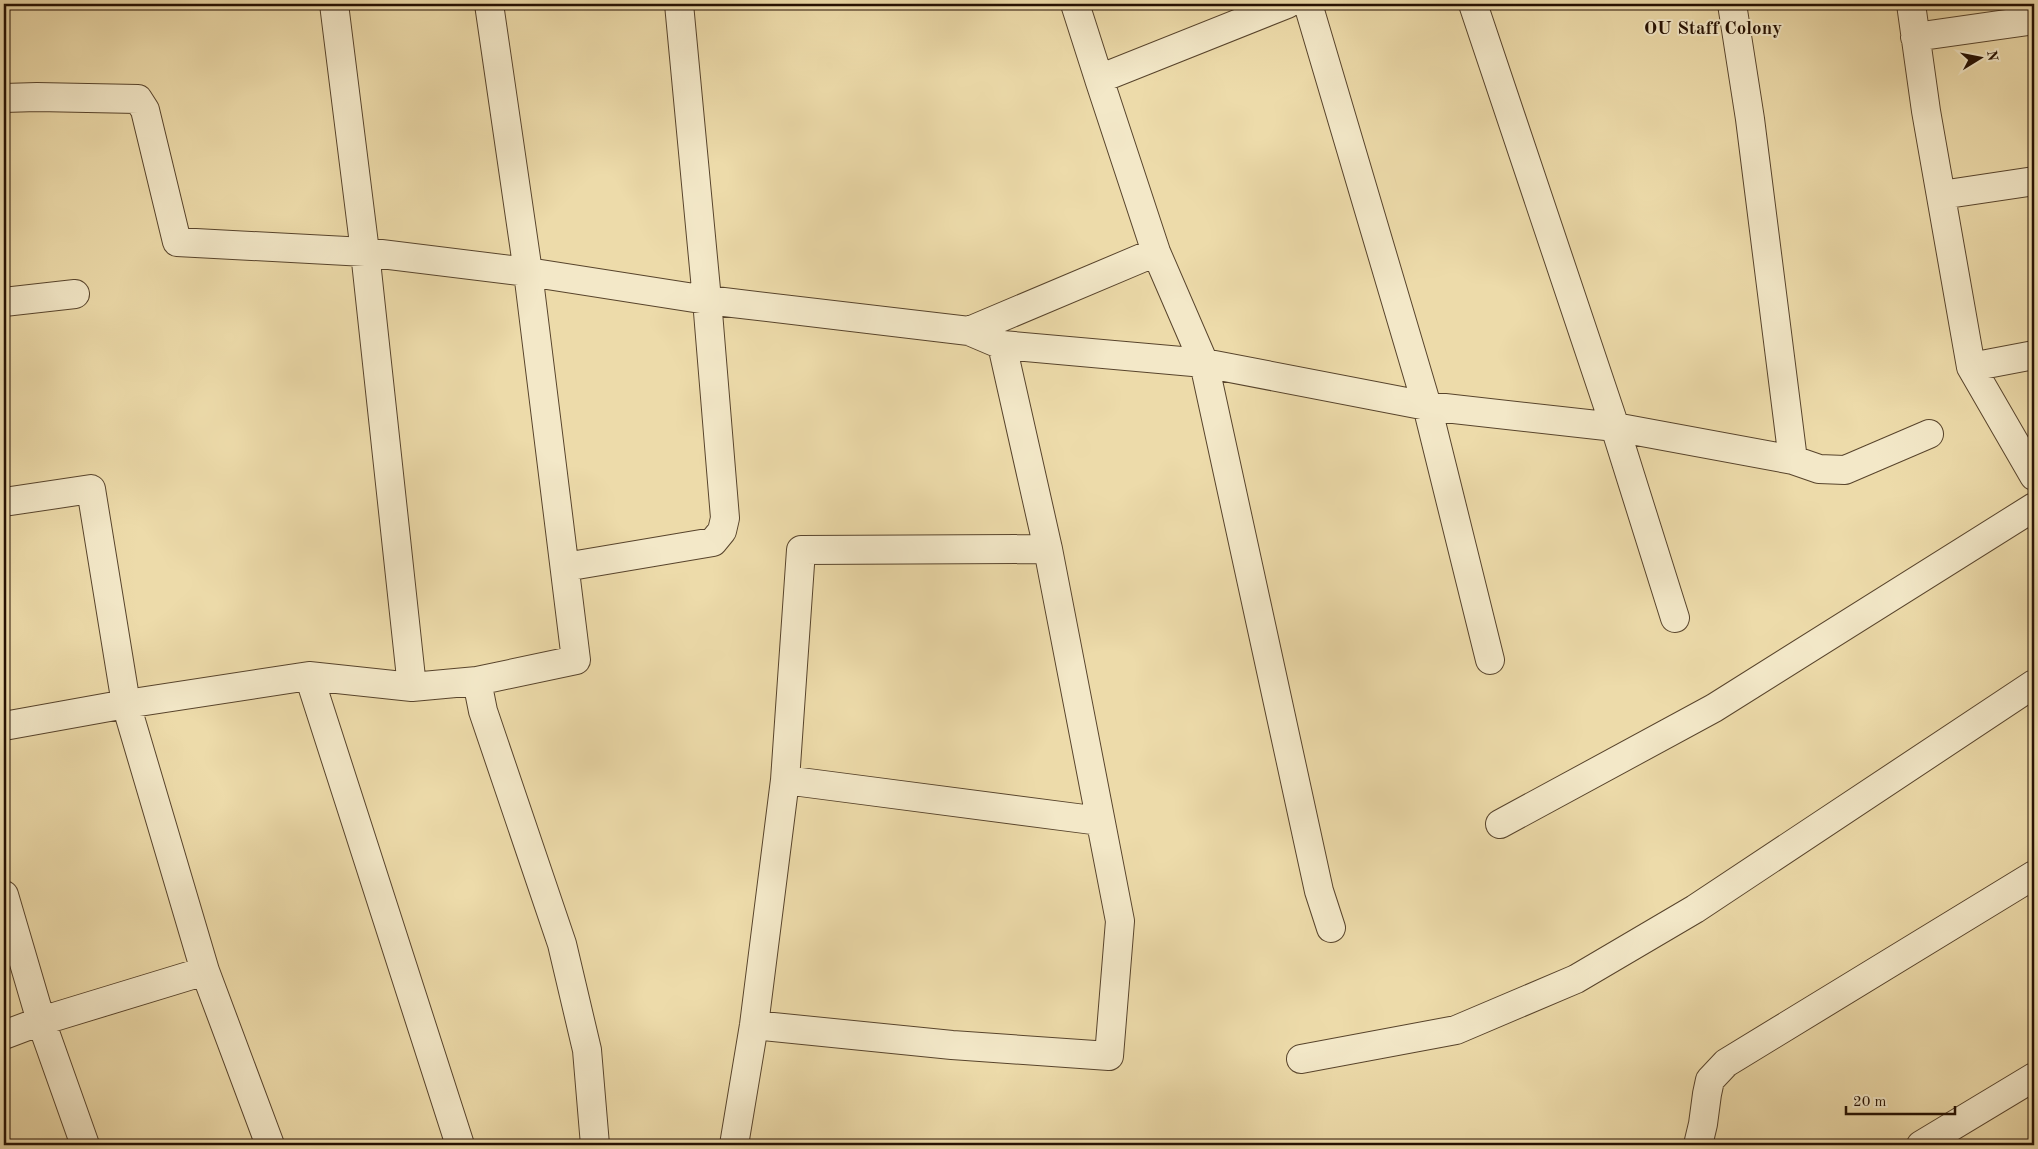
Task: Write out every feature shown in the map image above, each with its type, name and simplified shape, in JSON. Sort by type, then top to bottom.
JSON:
[{"type":"street","points":[[334,4],[365,252],[412,687]]},
{"type":"street","points":[[4,726],[126,704],[309,676],[412,687],[478,681],[576,660],[528,272],[489,4]]},
{"type":"street","points":[[564,567],[713,542],[722,531],[725,518],[707,300],[679,4]]},
{"type":"street","points":[[1075,4],[1156,252],[1204,363],[1319,891],[1331,928]]},
{"type":"street","points":[[1099,79],[1287,4]]},
{"type":"street","points":[[1308,4],[1426,406],[1490,660]]},
{"type":"street","points":[[1473,4],[1615,426],[1675,618]]},
{"type":"street","points":[[1732,4],[1750,119],[1793,460]]},
{"type":"street","points":[[1911,4],[1941,195],[1971,367],[2034,476]]},
{"type":"street","points":[[1916,37],[2034,20]]},
{"type":"street","points":[[4,98],[138,99],[145,110],[177,242],[365,252],[528,272],[707,300],[969,331],[1002,344],[1204,363],[1426,406],[1615,426],[1793,460],[1819,469],[1845,470],[1929,434]]},
{"type":"street","points":[[1941,195],[2034,181]]},
{"type":"street","points":[[969,331],[1156,252]]},
{"type":"street","points":[[4,302],[75,294]]},
{"type":"street","points":[[754,1025],[952,1045],[1109,1056],[1120,921],[1048,548],[1002,344]]},
{"type":"street","points":[[1971,367],[2034,355]]},
{"type":"street","points":[[4,502],[91,489],[126,704],[205,971],[270,1145]]},
{"type":"street","points":[[1500,824],[1714,708],[2034,507]]},
{"type":"street","points":[[734,1145],[754,1025],[786,780],[802,550],[1048,548]]},
{"type":"street","points":[[309,676],[460,1145]]},
{"type":"street","points":[[478,681],[483,711],[562,944],[587,1050],[595,1145]]},
{"type":"street","points":[[1301,1059],[1456,1030],[1576,979],[1695,909],[2034,684]]},
{"type":"street","points":[[786,780],[1100,821]]},
{"type":"street","points":[[1698,1145],[1704,1124],[1710,1080],[1726,1064],[2034,875]]},
{"type":"street","points":[[4,895],[41,1021],[85,1145]]},
{"type":"street","points":[[4,1035],[41,1021],[205,971]]},
{"type":"street","points":[[1921,1145],[2034,1077]]},
{"type":"district","name":"OU Staff Colony","points":[[1713,29]]}]
